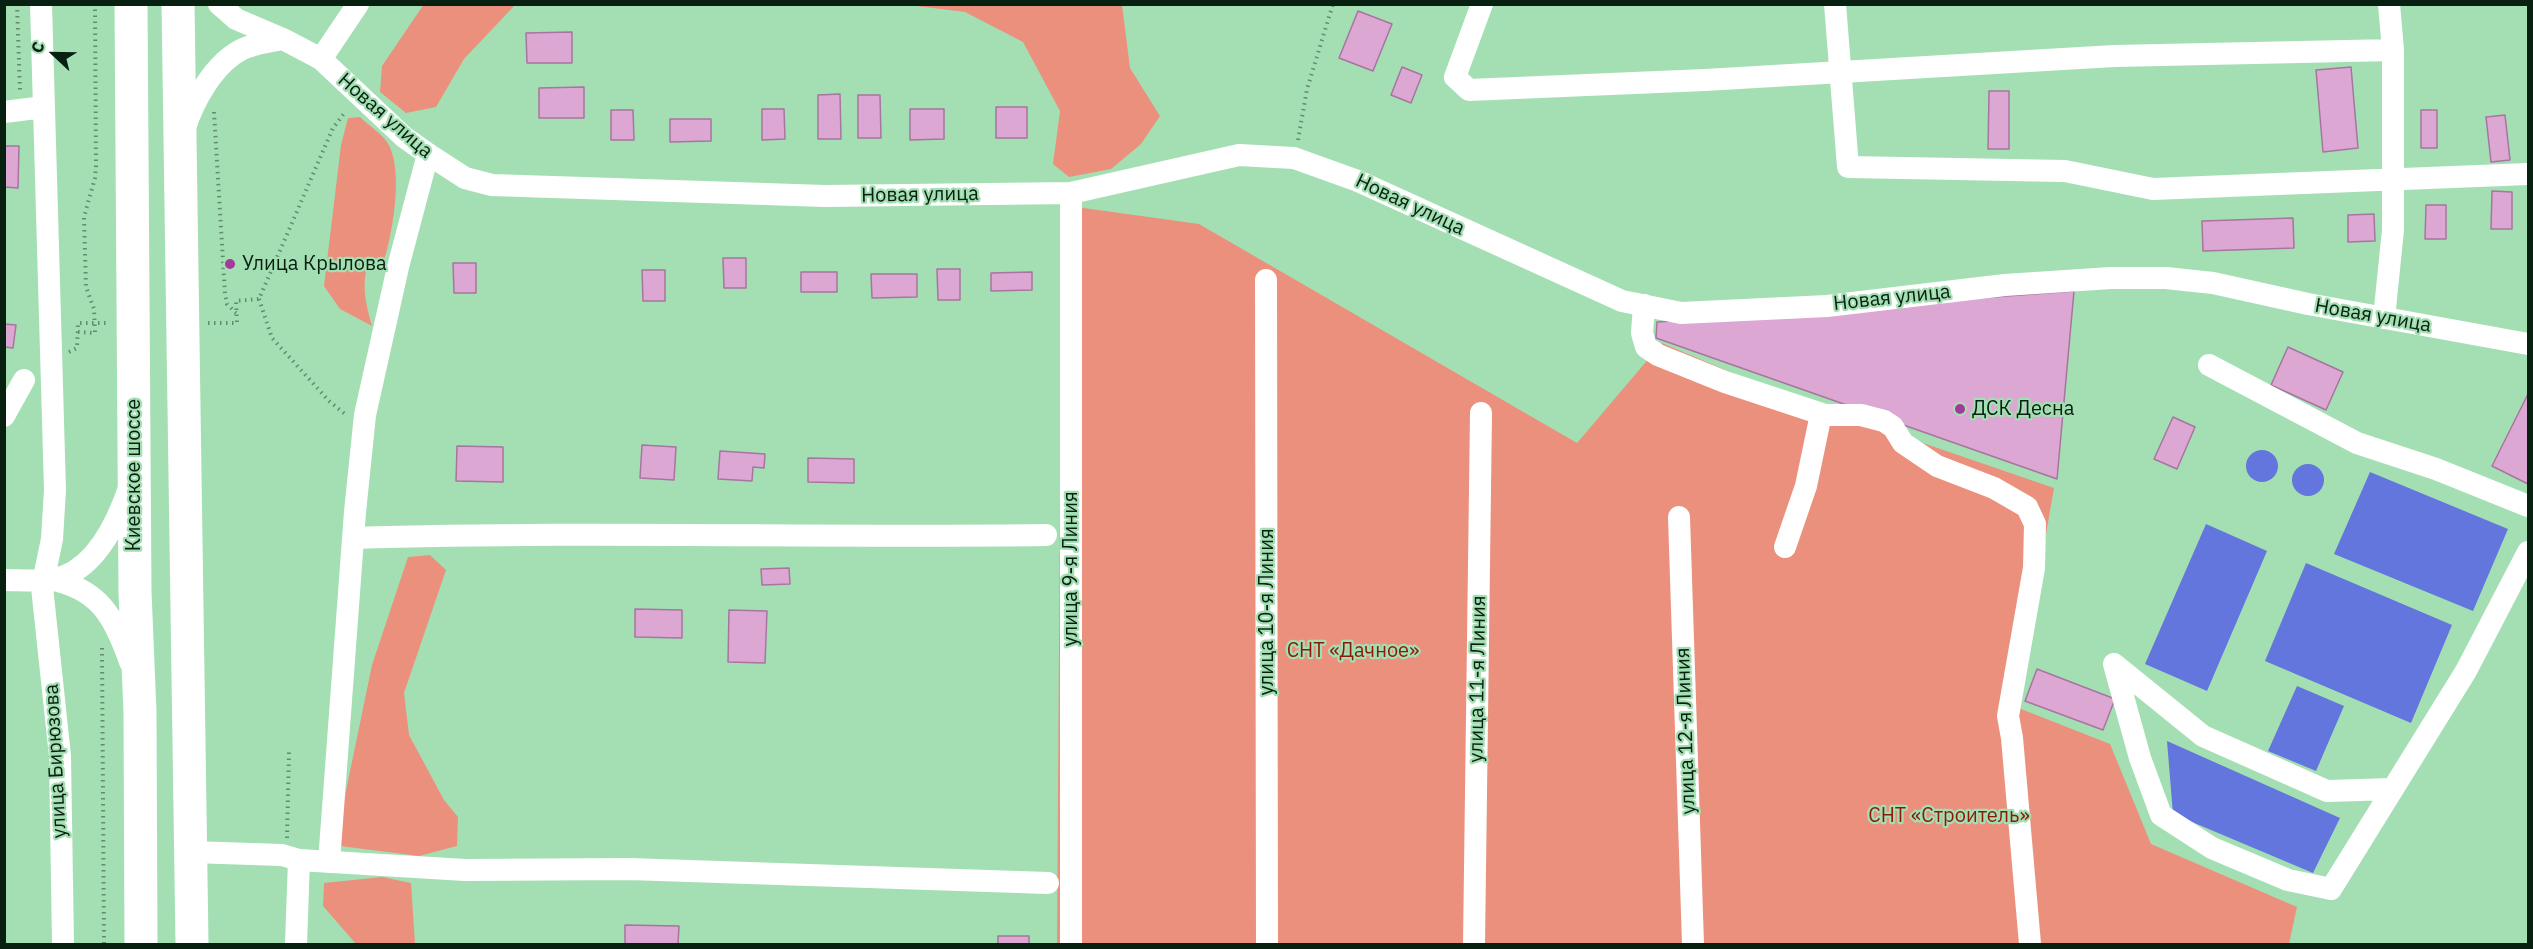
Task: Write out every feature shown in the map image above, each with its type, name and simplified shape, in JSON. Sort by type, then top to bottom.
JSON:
[{"type":"highway","name":"Киевское шоссе","points":[[131,4],[135,592],[140,712],[141,945]]},
{"type":"highway","points":[[178,4],[192,945]]},
{"type":"street","name":"улица Бирюзова","points":[[41,4],[55,490],[52,539],[43,579],[45,620],[60,756],[63,945]]},
{"type":"street","name":"Новая улица","points":[[219,4],[236,19],[284,39],[321,59],[404,137],[465,178],[492,185],[825,196],[1071,194],[1239,155],[1294,158],[1358,181],[1622,301],[1681,313],[1827,306],[2005,285],[2111,278],[2166,278],[2213,283],[2384,318],[2529,344]]},
{"type":"street","points":[[321,59],[358,4]]},
{"type":"street","points":[[1482,4],[1455,76],[1470,90],[2114,56],[2393,50]]},
{"type":"street","points":[[1835,4],[1848,167],[2065,171],[2153,189],[2529,174]]},
{"type":"street","points":[[2384,318],[2393,230],[2393,50],[2389,4]]},
{"type":"street","points":[[180,148],[193,108],[211,77],[224,63],[243,49],[284,39]]},
{"type":"street","points":[[13,111],[44,107]]},
{"type":"street","points":[[329,862],[353,538],[364,430],[396,278],[428,154]]},
{"type":"street","name":"улица 9-я Линия","points":[[1071,194],[1071,945]]},
{"type":"street","name":"улица 10-я Линия","points":[[1266,280],[1267,945]]},
{"type":"street","points":[[1644,305],[1642,333],[1646,347],[1658,355],[1725,382],[1821,414],[1861,415],[1884,421],[1893,427],[1903,443],[1937,466],[1994,488],[2027,507],[2035,524],[2034,568],[2008,716],[2012,738],[2030,945]]},
{"type":"street","points":[[2209,365],[2358,443],[2436,469],[2529,506]]},
{"type":"street","points":[[4,416],[14,380]]},
{"type":"street","name":"улица 11-я Линия","points":[[1474,945],[1481,413]]},
{"type":"street","points":[[1785,547],[1806,486],[1821,414]]},
{"type":"street","points":[[4,580],[63,577],[74,571],[101,545],[114,526],[134,470]]},
{"type":"street","name":"улица 12-я Линия","points":[[1679,517],[1694,945]]},
{"type":"street","points":[[353,538],[618,534],[1046,535]]},
{"type":"street","points":[[2393,789],[2327,791],[2203,736],[2114,664],[2140,758],[2161,815],[2212,848],[2288,880],[2331,889],[2393,789],[2466,670],[2529,552]]},
{"type":"street","points":[[43,579],[74,585],[96,599],[106,610],[122,639],[132,667],[140,712]]},
{"type":"street","points":[[191,852],[465,870],[652,870],[1048,882]]},
{"type":"street","points":[[293,858],[296,945]]},
{"type":"path","points":[[13,111],[17,4]]},
{"type":"path","points":[[78,322],[78,332],[95,333],[94,309],[86,287],[84,218],[96,166],[95,4]]},
{"type":"path","points":[[1294,158],[1307,89],[1333,4]]},
{"type":"path","points":[[359,94],[333,128],[259,299],[272,338],[328,401],[364,430]]},
{"type":"path","points":[[215,108],[225,294],[227,303],[237,314]]},
{"type":"path","points":[[237,323],[236,301],[259,299]]},
{"type":"path","points":[[101,642],[104,945]]},
{"type":"path","points":[[289,752],[293,858]]},
{"type":"green space","points":[[424,4],[515,5],[464,59],[436,107],[406,113],[380,92],[382,66]]},
{"type":"green space","points":[[909,5],[1122,5],[1130,68],[1160,116],[1141,144],[1111,169],[1069,177],[1053,164],[1060,111],[1023,42],[965,12]]},
{"type":"green space","points":[[360,117],[387,142],[392,153],[396,182],[394,215],[385,257],[368,264],[366,272],[365,295],[372,326],[340,309],[324,286],[341,145],[348,118]]},
{"type":"green space","name":"СНТ «Дачное»","points":[[1062,205],[1199,224],[1577,443],[1662,343],[1789,397],[2054,488],[2016,707],[2110,744],[2151,844],[2297,907],[2289,944],[1057,944]]},
{"type":"green space","points":[[430,555],[446,570],[404,693],[409,735],[444,800],[458,817],[457,846],[419,856],[340,846],[336,839],[372,665],[408,557]]},
{"type":"green space","points":[[382,877],[411,883],[415,944],[356,944],[323,906],[324,883]]},
{"type":"water","points":[[2262,450],[2273,455],[2278,466],[2273,477],[2262,482],[2251,477],[2246,466],[2251,455]]},
{"type":"water","points":[[2308,464],[2319,469],[2324,480],[2319,491],[2308,496],[2297,491],[2292,480],[2297,469]]},
{"type":"water","points":[[2370,472],[2508,529],[2473,611],[2334,554]]},
{"type":"water","points":[[2206,524],[2267,551],[2207,691],[2145,664]]},
{"type":"water","points":[[2306,563],[2452,625],[2411,723],[2265,661]]},
{"type":"water","points":[[2297,686],[2344,706],[2316,771],[2268,751]]},
{"type":"water","points":[[2167,741],[2340,818],[2313,873],[2173,814]]},
{"type":"building","points":[[1358,11],[1392,24],[1373,71],[1339,58]]},
{"type":"building","points":[[572,32],[572,63],[527,63],[526,33]]},
{"type":"building","points":[[1402,67],[1422,75],[1411,103],[1391,95]]},
{"type":"building","points":[[2351,67],[2358,148],[2323,152],[2316,70]]},
{"type":"building","points":[[584,87],[584,118],[539,118],[539,88]]},
{"type":"building","points":[[1989,91],[2009,91],[2009,149],[1988,149]]},
{"type":"building","points":[[840,94],[841,139],[818,139],[818,95]]},
{"type":"building","points":[[858,95],[880,95],[881,138],[858,138]]},
{"type":"building","points":[[996,107],[1027,107],[1027,138],[996,138]]},
{"type":"building","points":[[762,109],[784,109],[785,139],[762,140]]},
{"type":"building","points":[[910,109],[944,109],[944,139],[910,140]]},
{"type":"building","points":[[611,110],[633,110],[634,140],[611,140]]},
{"type":"building","points":[[2421,110],[2437,110],[2437,148],[2421,148]]},
{"type":"building","points":[[2505,115],[2510,160],[2491,162],[2486,117]]},
{"type":"building","points":[[670,119],[711,119],[711,141],[670,142]]},
{"type":"building","points":[[4,146],[19,146],[18,188],[4,187]]},
{"type":"building","points":[[2492,191],[2512,192],[2512,229],[2491,229]]},
{"type":"building","points":[[2426,205],[2446,205],[2446,239],[2425,239]]},
{"type":"building","points":[[2374,214],[2375,241],[2348,242],[2348,215]]},
{"type":"building","points":[[2293,218],[2294,248],[2203,251],[2202,221]]},
{"type":"building","points":[[723,258],[746,258],[746,288],[724,288]]},
{"type":"building","points":[[453,263],[476,263],[476,293],[454,293]]},
{"type":"building","points":[[937,269],[960,269],[960,300],[938,300]]},
{"type":"building","points":[[642,270],[665,270],[665,301],[643,301]]},
{"type":"building","points":[[801,272],[837,272],[837,292],[801,292]]},
{"type":"building","points":[[1032,272],[1032,290],[991,291],[991,273]]},
{"type":"building","points":[[871,274],[917,274],[917,297],[872,298]]},
{"type":"building","name":"ДСК Десна","points":[[2074,291],[2057,479],[1656,338],[1657,322]]},
{"type":"building","points":[[4,324],[16,325],[13,348],[4,347]]},
{"type":"building","points":[[2288,347],[2343,372],[2326,410],[2271,385]]},
{"type":"building","points":[[2528,394],[2528,484],[2492,466]]},
{"type":"building","points":[[2173,417],[2195,427],[2177,469],[2154,459]]},
{"type":"building","points":[[642,445],[676,447],[674,480],[640,478]]},
{"type":"building","points":[[457,446],[503,447],[503,482],[456,481]]},
{"type":"building","points":[[720,451],[765,454],[764,468],[753,467],[752,481],[718,479]]},
{"type":"building","points":[[808,458],[854,459],[854,483],[808,482]]},
{"type":"building","points":[[789,568],[790,584],[762,585],[761,569]]},
{"type":"building","points":[[635,609],[682,610],[682,638],[635,637]]},
{"type":"building","points":[[729,610],[767,611],[765,663],[728,662]]},
{"type":"building","points":[[2037,669],[2115,699],[2103,730],[2025,701]]},
{"type":"building","points":[[625,925],[679,926],[678,944],[625,944]]},
{"type":"building","points":[[998,936],[1029,936],[1029,944],[998,944]]},
{"type":"place","name":"Улица Крылова","points":[[230,264]]},
{"type":"place","name":"ДСК Десна","points":[[1960,409]]},
{"type":"park label","name":"СНТ «Строитель»","points":[[1949,816]]}]
